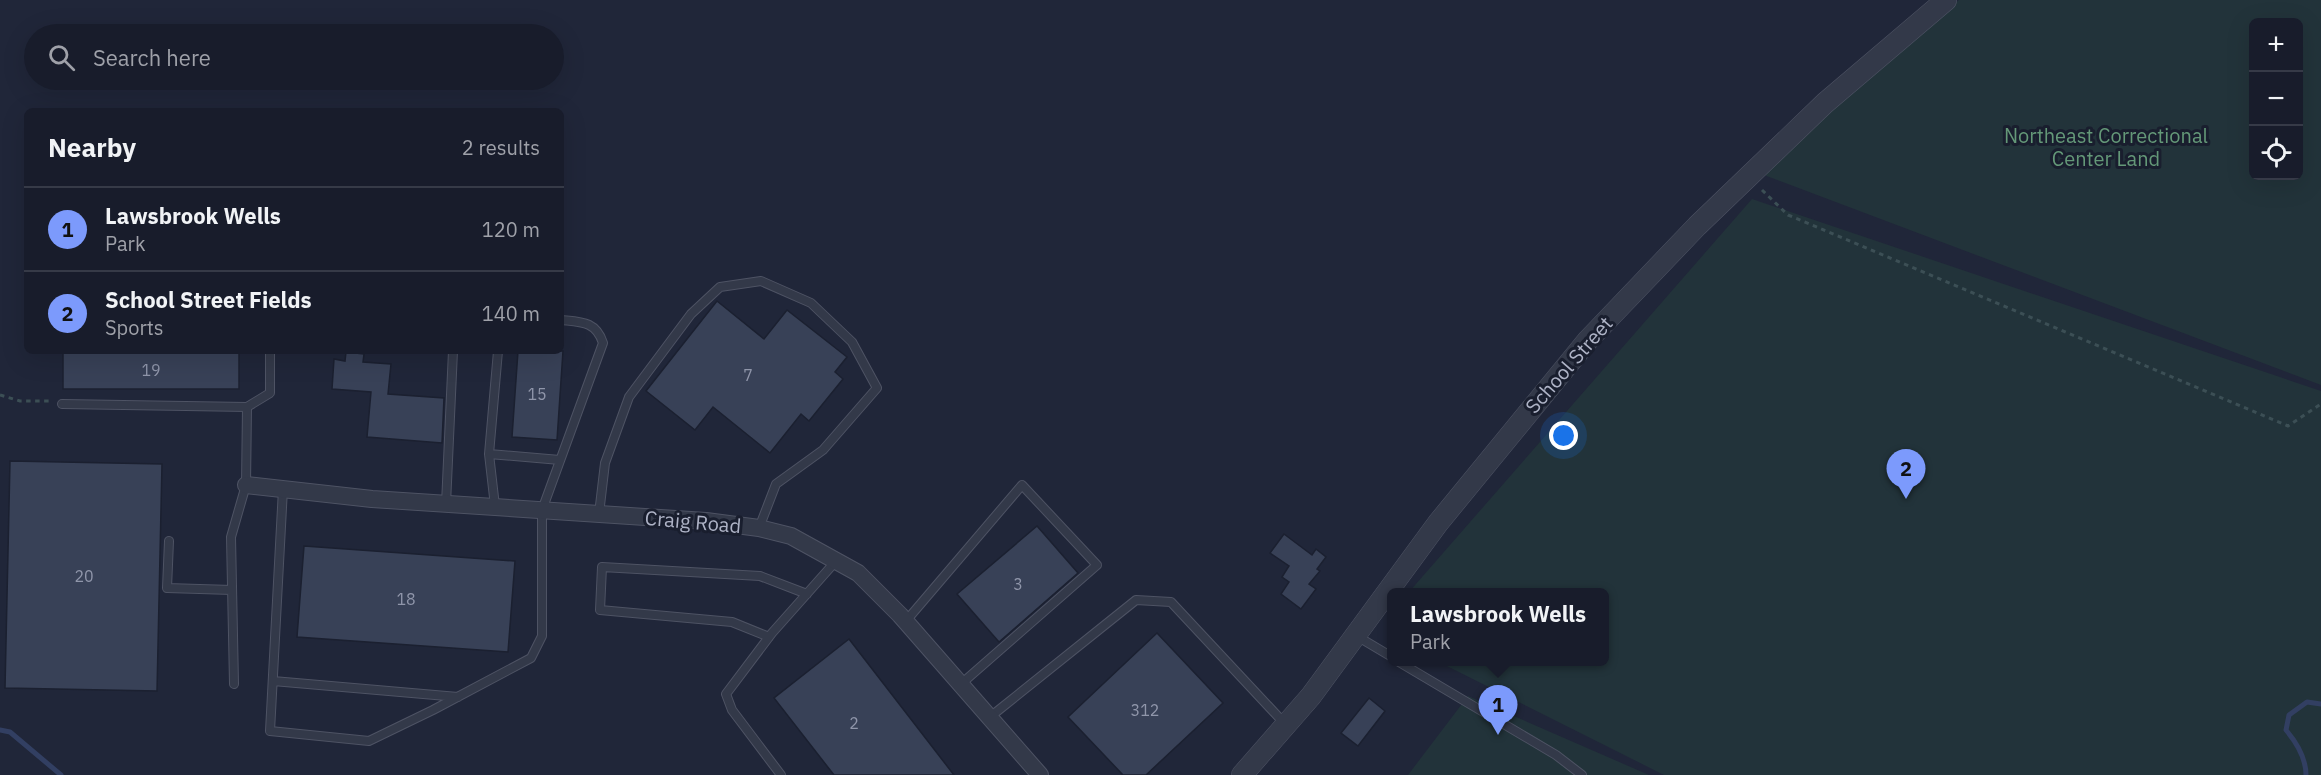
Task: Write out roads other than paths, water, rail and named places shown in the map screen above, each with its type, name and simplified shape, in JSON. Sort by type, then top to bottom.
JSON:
[{"type":"street","name":"School Street","points":[[1389,588],[1484,465],[1581,348],[1697,226],[1750,178],[1825,103],[1946,0]]},
{"type":"street","name":"Craig Road","points":[[246,484],[372,499],[706,521],[759,528],[791,536],[858,573],[906,621],[1040,775]]},
{"type":"street","name":"School Street","points":[[1242,775],[1311,696],[1387,591]]},
{"type":"lane","points":[[599,514],[605,464],[629,397],[691,315],[720,287],[761,282],[811,303],[852,342],[877,388],[824,450],[776,484],[759,528]]},
{"type":"lane","points":[[283,489],[270,730],[369,741],[531,658],[542,636],[542,510],[603,342],[599,331],[591,325],[564,320]]},
{"type":"lane","points":[[62,404],[247,407],[270,393],[270,354]]},
{"type":"lane","points":[[446,504],[453,354]]},
{"type":"lane","points":[[495,506],[489,454],[498,354]]},
{"type":"lane","points":[[234,684],[231,537],[246,484],[247,407]]},
{"type":"lane","points":[[489,454],[560,460]]},
{"type":"lane","points":[[906,621],[1022,485],[1097,565],[961,684]]},
{"type":"lane","points":[[169,541],[167,588],[232,590]]},
{"type":"lane","points":[[781,775],[732,710],[726,694],[769,637],[837,561]]},
{"type":"lane","points":[[769,637],[732,622],[600,610],[602,567],[760,576],[807,594]]},
{"type":"lane","points":[[990,717],[1136,600],[1171,602],[1286,725]]},
{"type":"lane","points":[[1354,634],[1387,654]]},
{"type":"lane","points":[[1406,666],[1556,755],[1582,775]]},
{"type":"lane","points":[[273,681],[458,697]]},
{"type":"waterway","points":[[2306,775],[2300,751],[2286,730],[2289,715],[2307,702],[2321,704]]},
{"type":"waterway","points":[[0,730],[10,732],[61,775]]},
{"type":"place","name":"School Street Fields","points":[[1906,499]]},
{"type":"place","name":"Lawsbrook Wells","points":[[1498,735]]},
{"type":"park label","name":"Northeast Correctional Center Land","points":[[2106,148]]}]
